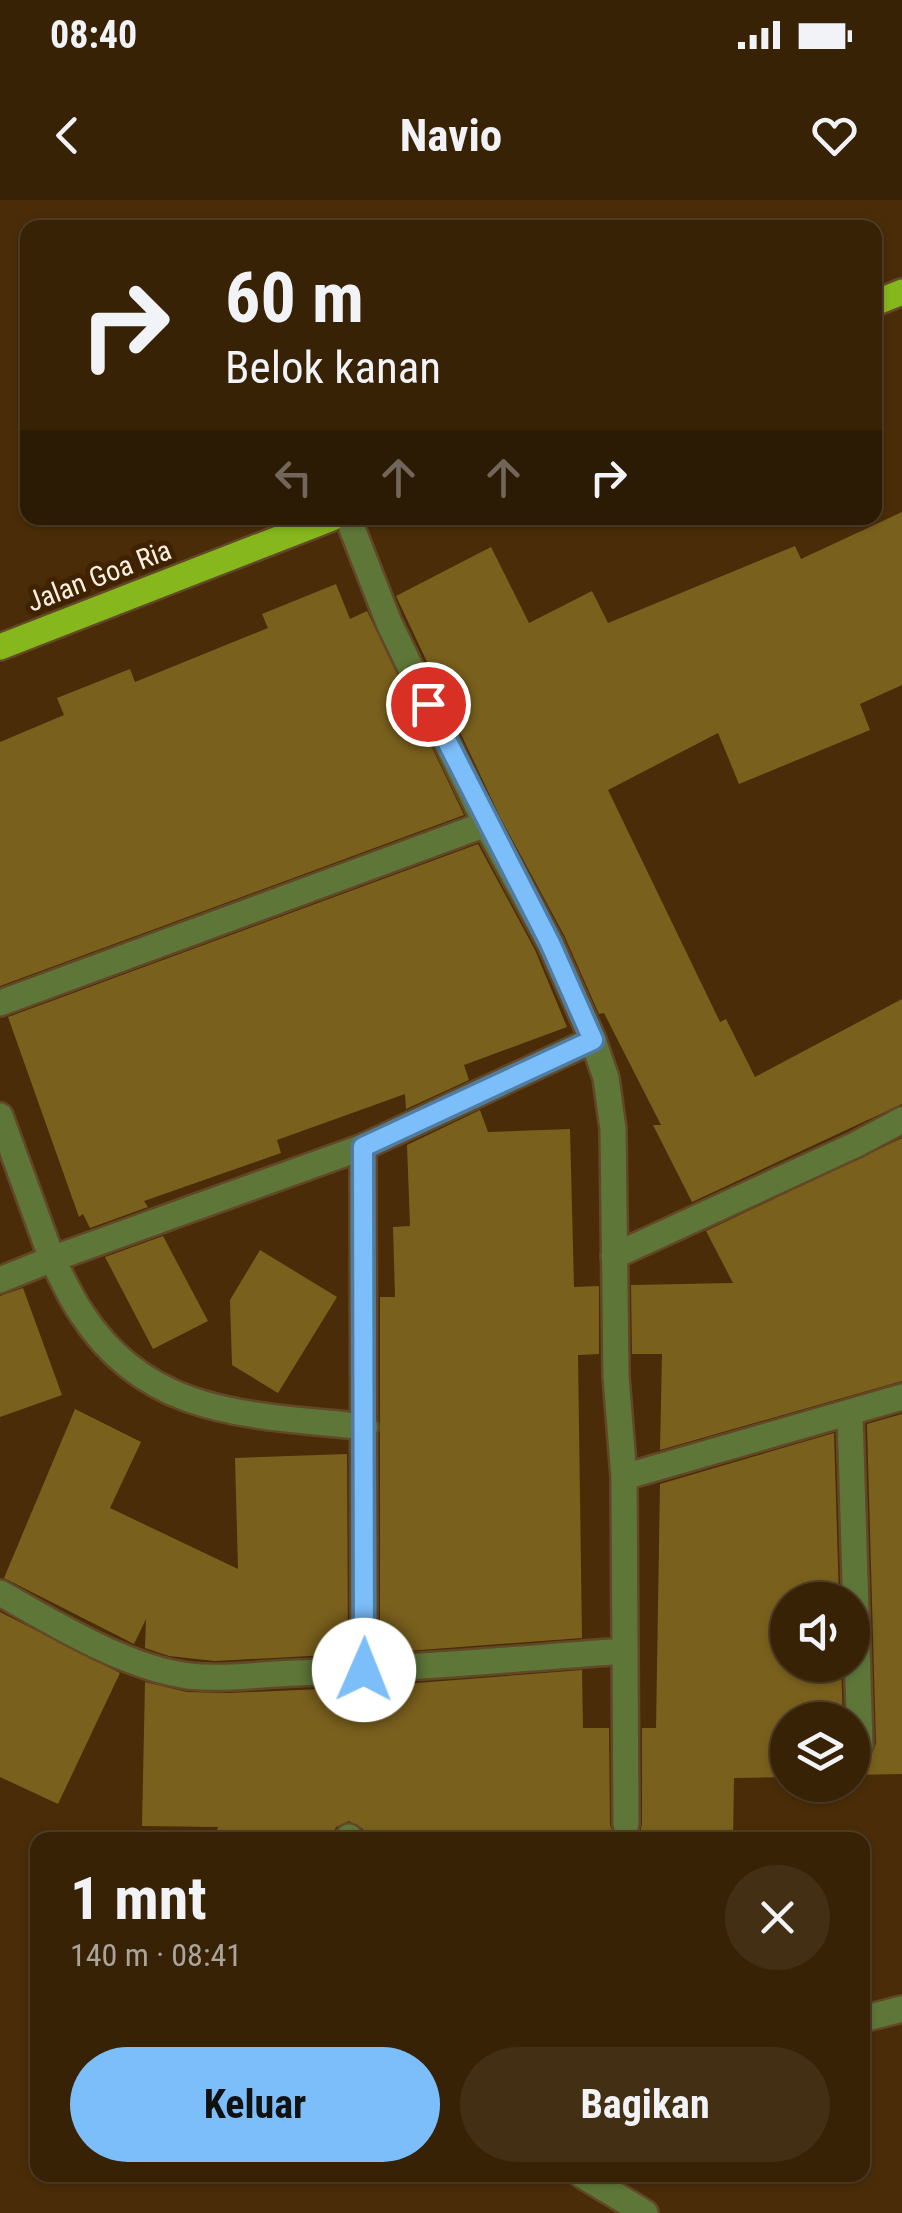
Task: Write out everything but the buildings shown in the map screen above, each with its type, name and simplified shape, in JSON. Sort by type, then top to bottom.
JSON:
[{"type":"main road","name":"Jalan Goa Ria","points":[[0,648],[314,525]]},
{"type":"street","points":[[351,525],[389,623],[486,824],[550,943],[606,1078],[613,1129],[616,1377],[624,1477],[626,1824]]},
{"type":"street","points":[[0,1002],[486,824]]},
{"type":"street","points":[[0,1280],[363,1147],[593,1040]]},
{"type":"street","points":[[0,1116],[52,1259],[82,1316],[124,1364],[175,1396],[226,1411],[365,1427]]},
{"type":"street","points":[[614,1256],[902,1120]]},
{"type":"street","points":[[363,1147],[364,1670]]},
{"type":"street","points":[[624,1477],[902,1397]]},
{"type":"street","points":[[850,1415],[859,1702]]},
{"type":"street","points":[[0,1594],[114,1651],[154,1668],[191,1676],[364,1670],[625,1651]]},
{"type":"street","points":[[870,2017],[902,2009]]},
{"type":"street","points":[[594,2182],[645,2213]]},
{"type":"route","points":[[364,1670],[363,1147],[593,1040],[550,943],[428,704]]}]
